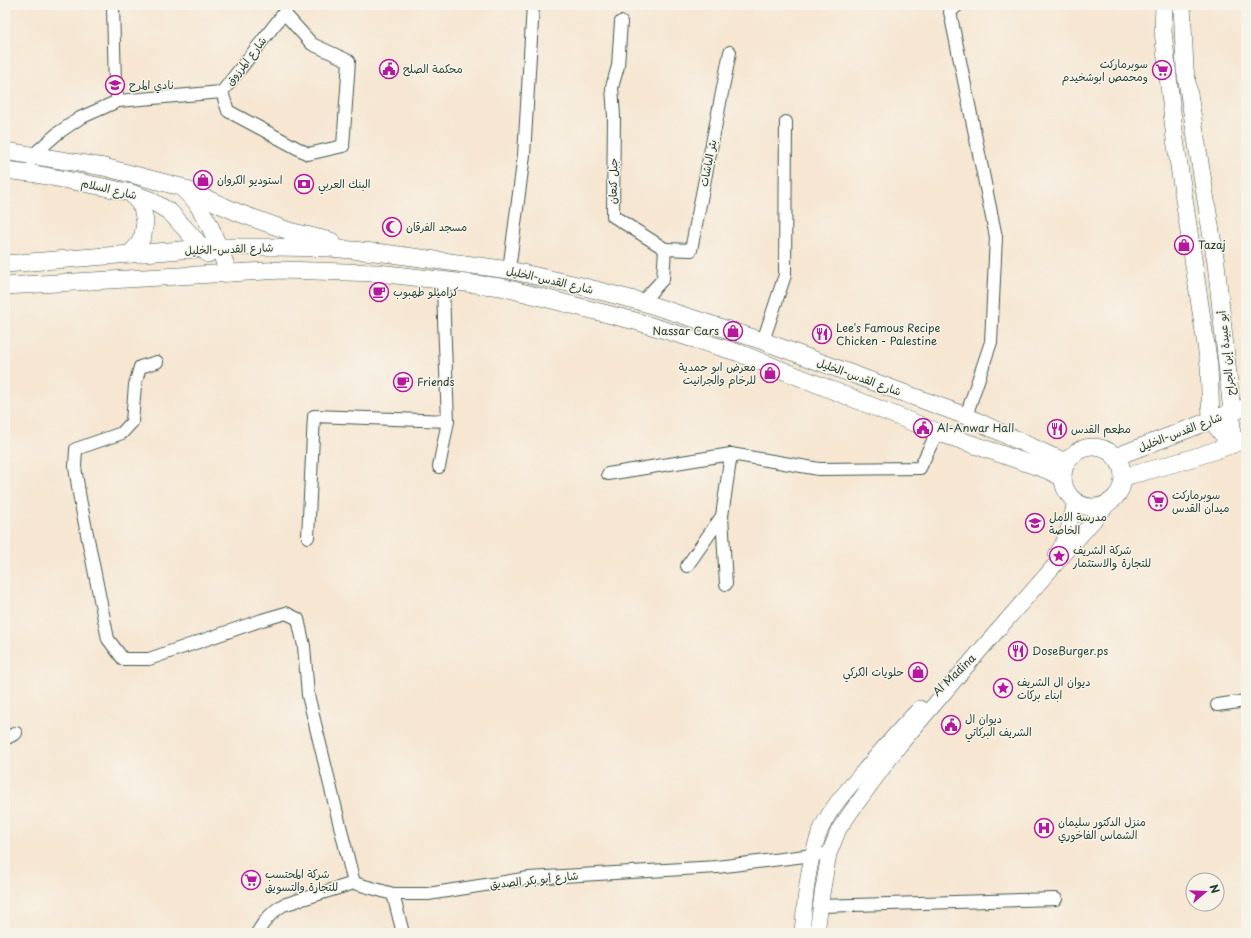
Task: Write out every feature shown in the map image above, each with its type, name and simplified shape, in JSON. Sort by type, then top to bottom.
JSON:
[{"type":"main road","name":"أبو عبيدة إبن الجراح","points":[[1164,5],[1162,30],[1173,124],[1209,365],[1212,420]]},
{"type":"main road","name":"أبو عبيدة إبن الجراح","points":[[1182,5],[1185,69],[1239,410],[1239,442]]},
{"type":"main road","name":"شارع السلام","points":[[5,151],[104,167],[181,187],[239,213],[289,231],[384,253]]},
{"type":"main road","name":"شارع السلام","points":[[5,170],[30,173],[131,193],[150,200],[170,212],[211,248],[229,273]]},
{"type":"main road","name":"شارع السلام","points":[[181,187],[196,202],[209,224],[211,248]]},
{"type":"main road","points":[[130,254],[139,244],[143,235],[145,222],[142,207],[131,193]]},
{"type":"main road","name":"شارع القدس-الخليل","points":[[5,264],[211,248],[274,246],[330,248],[384,253],[509,270],[577,284],[642,302],[763,341],[966,416],[1067,462]]},
{"type":"main road","name":"شارع القدس-الخليل","points":[[5,286],[282,270],[378,272],[501,287],[650,325],[740,353],[937,432],[1047,470],[1062,478]]},
{"type":"main road","name":"شارع القدس-الخليل","points":[[1115,457],[1239,410]]},
{"type":"main road","points":[[1212,420],[1239,442]]},
{"type":"main road","points":[[1123,477],[1239,442]]},
{"type":"main road","points":[[1090,447],[1108,451],[1115,457],[1122,470],[1123,477],[1117,495],[1110,502],[1101,506],[1082,506],[1068,495],[1062,478],[1063,470],[1073,454],[1081,449],[1090,447]]},
{"type":"street","points":[[113,5],[115,85],[118,101]]},
{"type":"street","points":[[509,270],[524,155],[533,5]]},
{"type":"street","points":[[958,5],[950,12],[996,237],[991,342],[966,416]]},
{"type":"street","points":[[222,92],[228,111],[308,154],[343,146],[349,61],[312,44],[287,9]]},
{"type":"street","name":"شارع المرزوق","points":[[33,155],[58,133],[80,118],[118,101],[222,92],[287,9]]},
{"type":"street","name":"جبل كنعان","points":[[621,22],[618,66],[612,87],[614,116],[612,216],[665,249]]},
{"type":"street","name":"بئر الباشات","points":[[665,249],[691,250],[730,52]]},
{"type":"street","points":[[763,341],[785,274],[786,122]]},
{"type":"street","points":[[30,173],[33,155]]},
{"type":"street","points":[[642,302],[663,280],[665,249]]},
{"type":"street","points":[[439,467],[448,421],[444,281]]},
{"type":"street","points":[[157,362],[140,367],[135,385],[132,422],[122,432],[76,449],[75,467],[80,500],[108,639],[123,658],[148,659],[286,613],[298,619],[304,646],[308,695],[354,883],[283,905],[267,916],[257,933]]},
{"type":"street","points":[[308,537],[314,416],[448,421]]},
{"type":"street","points":[[608,474],[731,454],[819,469],[920,468],[937,432]]},
{"type":"street","points":[[726,584],[722,516],[731,454]]},
{"type":"street","points":[[1035,588],[1062,546],[1070,522],[1074,501]]},
{"type":"street","points":[[984,646],[1110,502]]},
{"type":"street","points":[[687,566],[722,516]]},
{"type":"street","name":"Al Madina","points":[[817,933],[829,854],[839,829],[894,752],[984,646]]},
{"type":"street","name":"Al Madina","points":[[802,933],[809,869],[818,835],[829,814],[906,722],[984,646]]},
{"type":"street","points":[[1217,705],[1246,701]]},
{"type":"street","name":"شارع أبو بكر الصديق","points":[[354,883],[393,894],[428,894],[529,878],[717,867],[829,854]]},
{"type":"street","points":[[393,894],[403,933]]},
{"type":"street","points":[[820,906],[1056,899]]},
{"type":"place","name":"محكمة الصلح","points":[[389,69]]},
{"type":"place","name":"سوبرماركت ومحمص ابوشخيدم","points":[[1162,70]]},
{"type":"place","name":"نادي المرح","points":[[115,85]]},
{"type":"place","name":"استوديو الكروان","points":[[203,180]]},
{"type":"place","name":"البنك العربي","points":[[304,184]]},
{"type":"place","name":"مسجد الفرقان","points":[[392,227]]},
{"type":"place","name":"Tazaj","points":[[1184,245]]},
{"type":"place","name":"كراميلو طهبوب","points":[[379,292]]},
{"type":"place","name":"Nassar Cars","points":[[733,331]]},
{"type":"place","name":"Lee's Famous Recipe Chicken - Palestine","points":[[822,334]]},
{"type":"place","name":"معرض ابو حمدية للرخام والجرانيت","points":[[770,373]]},
{"type":"place","name":"Friends","points":[[403,382]]},
{"type":"place","name":"Al-Anwar Hall","points":[[923,428]]},
{"type":"place","name":"مطعم القدس","points":[[1057,429]]},
{"type":"place","name":"سوبرماركت ميدان القدس","points":[[1158,501]]},
{"type":"place","name":"مدرسة الامل الخاصة","points":[[1035,523]]},
{"type":"place","name":"شركة الشريف للتجارة والاستثمار","points":[[1059,556]]},
{"type":"place","name":"DoseBurger.ps","points":[[1018,651]]},
{"type":"place","name":"حلويات الكركي","points":[[918,672]]},
{"type":"place","name":"ديوان ال الشريف ابناء بركات","points":[[1003,688]]},
{"type":"place","name":"ديوان ال الشريف البركاتي","points":[[951,725]]},
{"type":"place","name":"منزل الدكتور سليمان الشماس الفاخوري","points":[[1044,828]]},
{"type":"place","name":"شركة المحتسب للتجارة والتسويق","points":[[251,880]]}]
